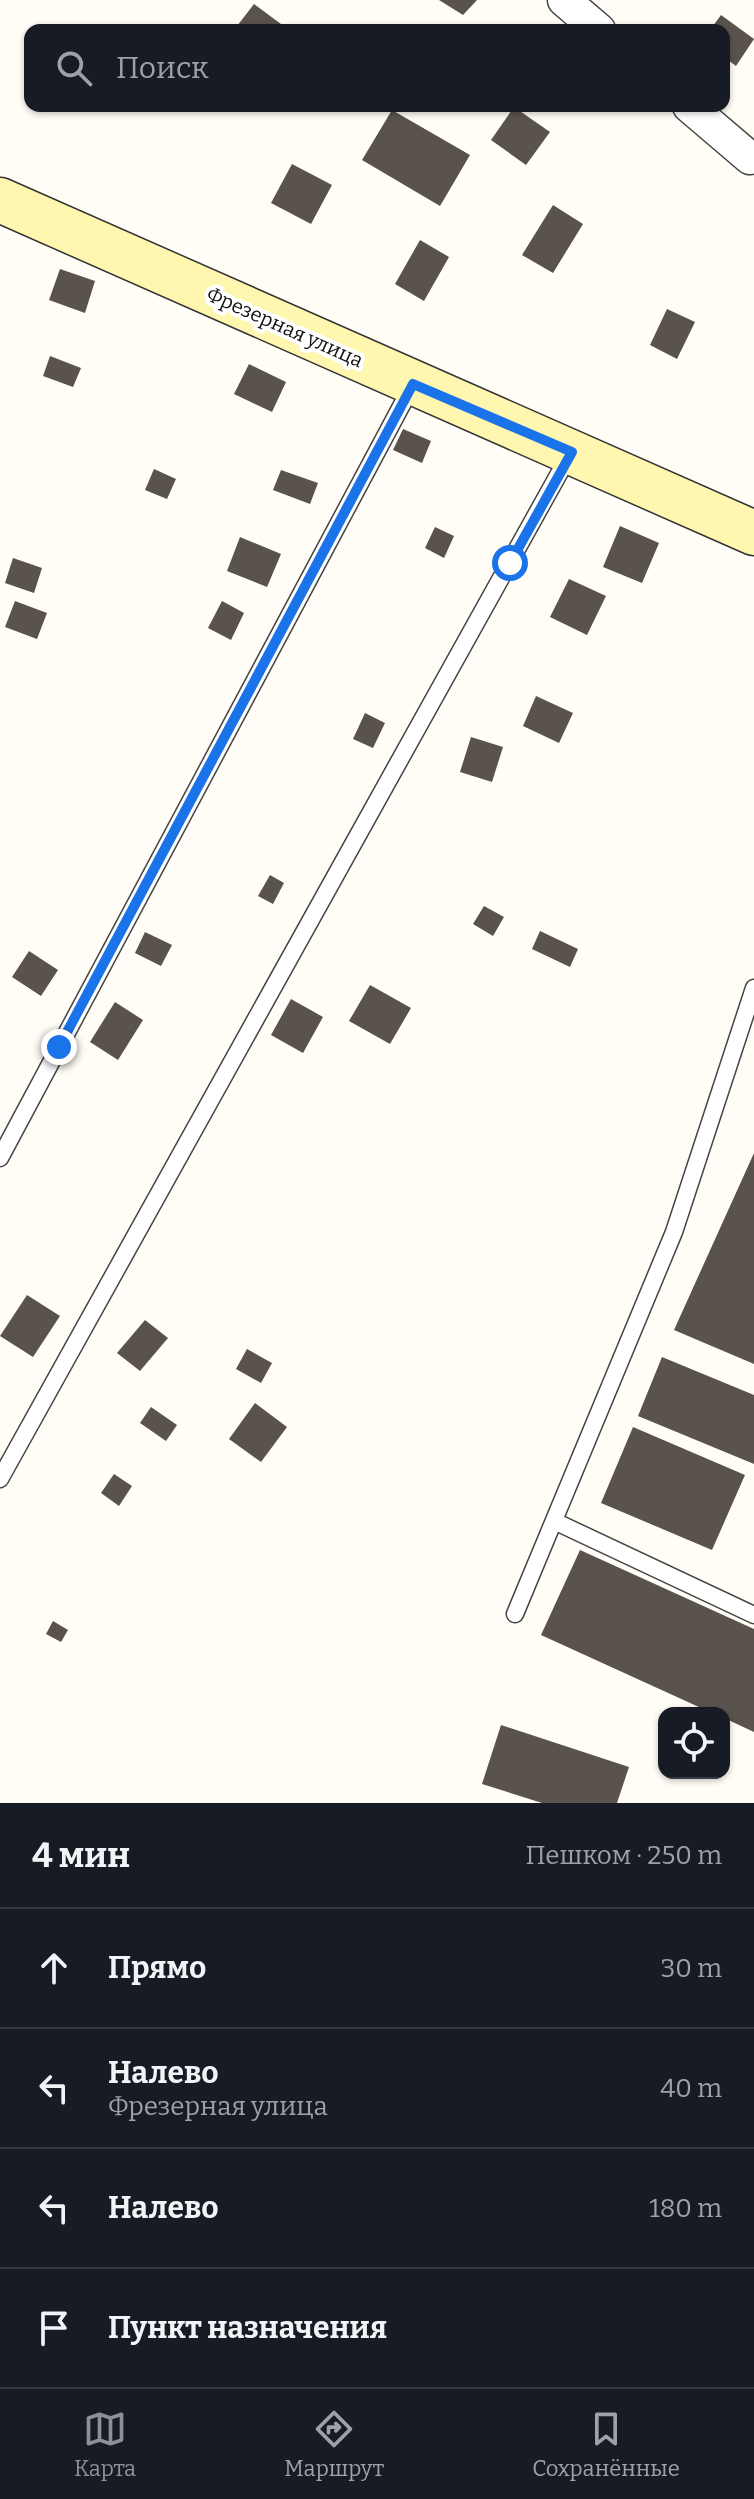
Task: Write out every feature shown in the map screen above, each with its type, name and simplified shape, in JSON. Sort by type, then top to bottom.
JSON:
[{"type":"street","points":[[564,0],[592,24]]},
{"type":"street","points":[[696,112],[750,158]]},
{"type":"street","name":"Фрезерная улица","points":[[3,208],[754,533]]},
{"type":"lane","points":[[0,1158],[413,384]]},
{"type":"lane","points":[[0,1479],[572,452]]},
{"type":"lane","points":[[515,1614],[674,1232],[754,988]]},
{"type":"lane","points":[[554,1521],[754,1615]]},
{"type":"building","points":[[439,0],[477,0],[463,15]]},
{"type":"building","points":[[254,4],[281,24],[239,24]]},
{"type":"building","points":[[721,15],[754,39],[736,66],[730,62],[730,24],[714,24]]},
{"type":"building","points":[[391,112],[470,155],[440,206],[362,160]]},
{"type":"building","points":[[511,112],[521,112],[550,132],[526,165],[491,140]]},
{"type":"building","points":[[292,164],[332,185],[311,224],[271,203]]},
{"type":"building","points":[[553,205],[583,224],[553,273],[522,255]]},
{"type":"building","points":[[420,240],[449,257],[424,301],[395,284]]},
{"type":"building","points":[[60,269],[95,281],[85,313],[49,300]]},
{"type":"building","points":[[667,309],[695,322],[677,359],[650,345]]},
{"type":"building","points":[[50,356],[81,368],[73,387],[43,376]]},
{"type":"building","points":[[249,364],[286,382],[272,412],[234,394]]},
{"type":"building","points":[[403,429],[431,441],[422,463],[393,450]]},
{"type":"building","points":[[154,469],[176,479],[167,499],[145,490]]},
{"type":"building","points":[[281,470],[318,483],[310,504],[273,490]]},
{"type":"building","points":[[620,526],[659,543],[642,583],[603,567]]},
{"type":"building","points":[[435,527],[454,536],[444,558],[425,548]]},
{"type":"building","points":[[240,537],[281,554],[267,587],[227,571]]},
{"type":"building","points":[[13,558],[42,568],[34,593],[5,583]]},
{"type":"building","points":[[569,579],[606,596],[587,635],[550,617]]},
{"type":"building","points":[[15,601],[47,613],[37,639],[5,627]]},
{"type":"building","points":[[222,601],[244,613],[231,640],[208,628]]},
{"type":"building","points":[[536,696],[573,713],[559,743],[523,726]]},
{"type":"building","points":[[365,713],[385,723],[373,748],[353,739]]},
{"type":"building","points":[[471,737],[503,747],[492,782],[460,772]]},
{"type":"building","points":[[270,875],[284,883],[273,904],[258,896]]},
{"type":"building","points":[[484,906],[504,917],[493,936],[473,924]]},
{"type":"building","points":[[540,931],[578,949],[570,967],[532,949]]},
{"type":"building","points":[[145,932],[172,945],[161,966],[135,953]]},
{"type":"building","points":[[29,951],[58,970],[41,996],[12,977]]},
{"type":"building","points":[[370,985],[411,1008],[390,1044],[349,1021]]},
{"type":"building","points":[[291,999],[323,1017],[303,1053],[271,1035]]},
{"type":"building","points":[[115,1002],[143,1020],[118,1060],[90,1042]]},
{"type":"building","points":[[754,1153],[754,1364],[674,1330]]},
{"type":"building","points":[[27,1295],[60,1316],[33,1357],[0,1336]]},
{"type":"building","points":[[145,1320],[168,1338],[140,1371],[117,1353]]},
{"type":"building","points":[[247,1349],[272,1363],[261,1383],[236,1369]]},
{"type":"building","points":[[662,1357],[754,1395],[754,1464],[638,1416]]},
{"type":"building","points":[[255,1403],[287,1427],[261,1462],[229,1439]]},
{"type":"building","points":[[151,1407],[177,1425],[166,1441],[140,1423]]},
{"type":"building","points":[[633,1427],[745,1475],[712,1550],[601,1503]]},
{"type":"building","points":[[114,1474],[132,1486],[119,1506],[101,1493]]},
{"type":"building","points":[[580,1550],[754,1629],[754,1732],[730,1721],[730,1707],[699,1707],[541,1635]]},
{"type":"building","points":[[53,1621],[68,1630],[61,1642],[46,1634]]},
{"type":"building","points":[[501,1725],[629,1767],[617,1803],[542,1803],[482,1784]]},
{"type":"route","points":[[59,1047],[413,384],[572,452],[510,563]]}]
